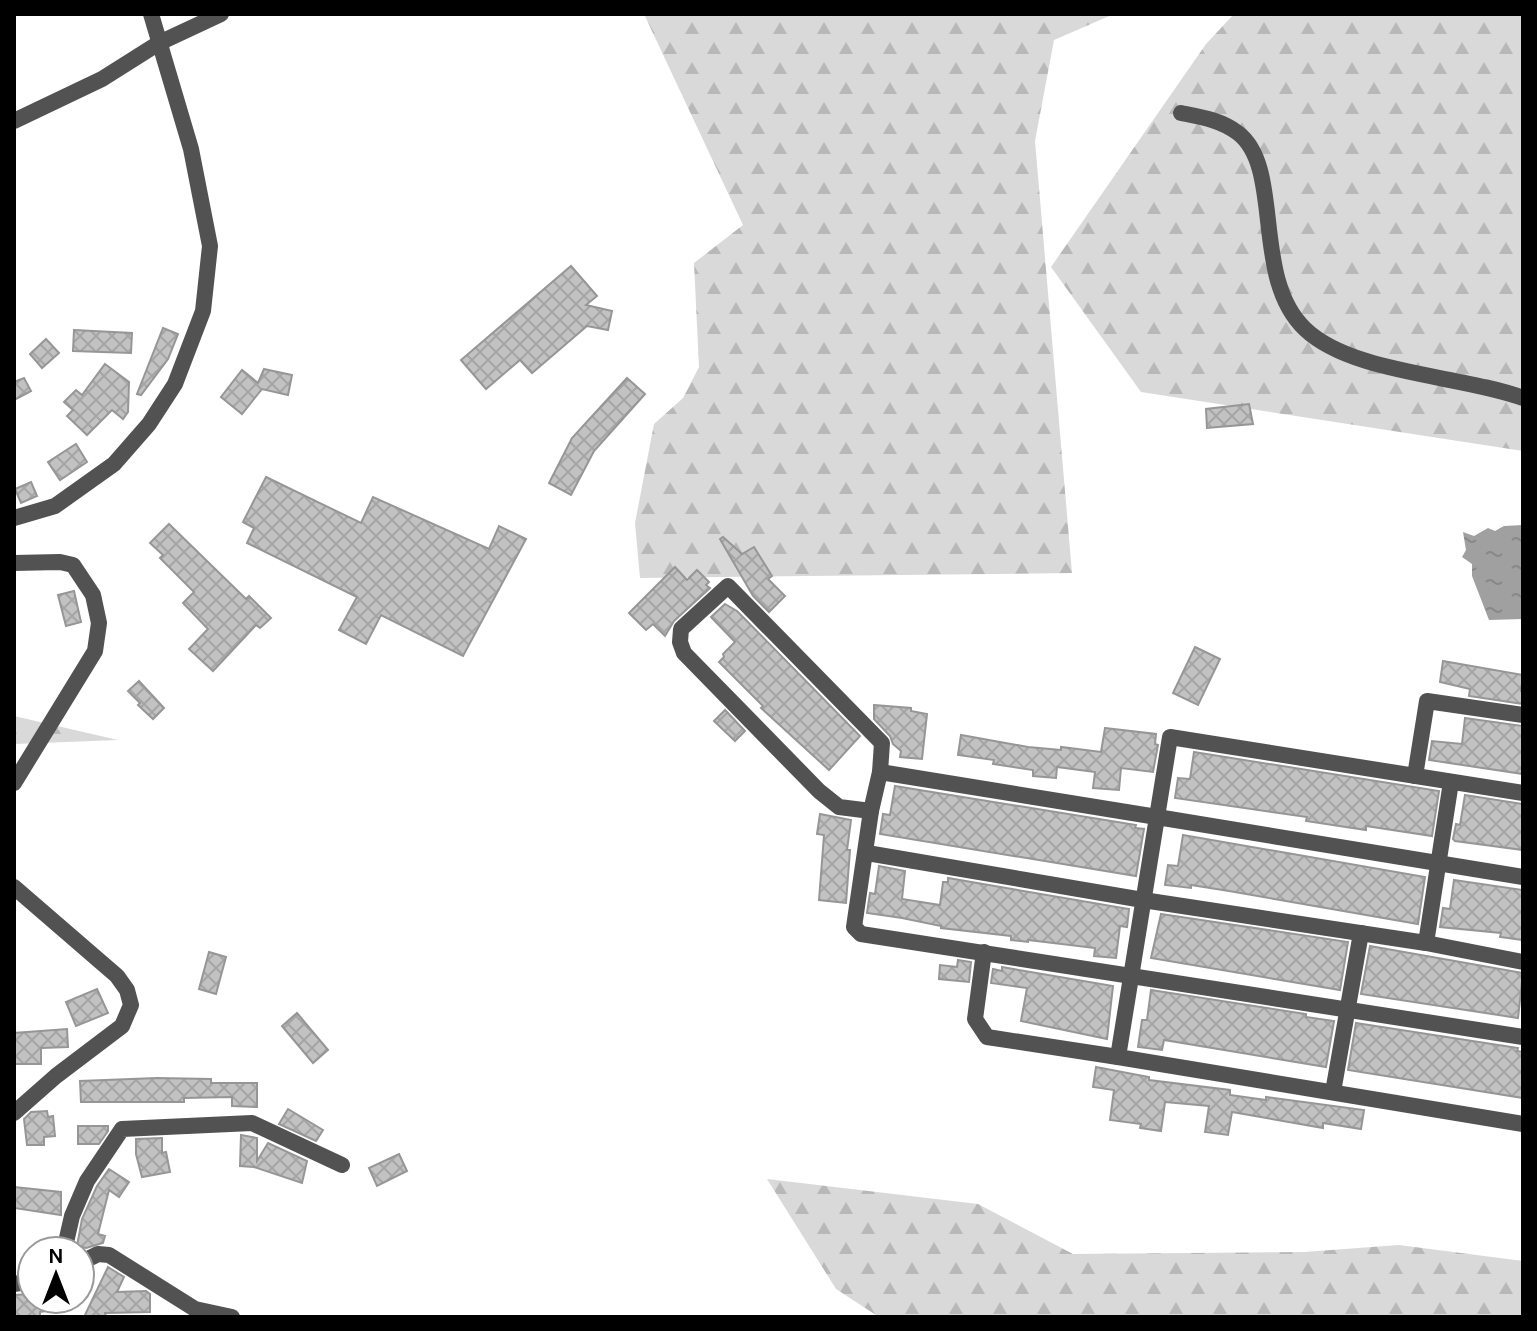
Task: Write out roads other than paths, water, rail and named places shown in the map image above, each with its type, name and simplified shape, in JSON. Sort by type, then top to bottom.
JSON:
[{"type":"street","points":[[14,518],[55,506],[114,464],[149,424],[175,384],[203,311],[210,246],[191,149],[151,14]]},
{"type":"street","points":[[14,121],[102,79],[159,43],[221,14]]},
{"type":"street","points":[[1181,113],[1211,119],[1237,132],[1251,145],[1261,172],[1279,287],[1283,299],[1304,328],[1330,348],[1357,358],[1523,398]]},
{"type":"street","points":[[14,563],[60,562],[73,565],[93,595],[99,623],[95,651],[14,783]]},
{"type":"street","points":[[871,811],[839,807],[819,791],[684,653],[680,642],[681,629],[728,586],[882,743],[854,927],[861,934],[1523,1037]]},
{"type":"street","points":[[1415,776],[1427,701],[1523,715]]},
{"type":"street","points":[[1118,1057],[1170,737],[1523,793]]},
{"type":"street","points":[[880,772],[1523,877]]},
{"type":"street","points":[[1426,943],[1451,782]]},
{"type":"street","points":[[867,853],[1143,900],[1426,943],[1523,962]]},
{"type":"street","points":[[14,887],[117,976],[127,990],[131,1005],[122,1026],[56,1076],[14,1113]]},
{"type":"street","points":[[1333,1092],[1361,933]]},
{"type":"street","points":[[984,952],[975,1019],[987,1037],[1523,1124]]},
{"type":"street","points":[[68,1235],[87,1181],[122,1129],[252,1123],[342,1165]]},
{"type":"street","points":[[96,1255],[109,1255],[195,1309],[232,1317]]},
{"type":"water","points":[[1523,525],[1523,619],[1489,620],[1472,576],[1472,564],[1462,557],[1466,550],[1463,532],[1474,536],[1488,528],[1495,531],[1504,526]]}]
